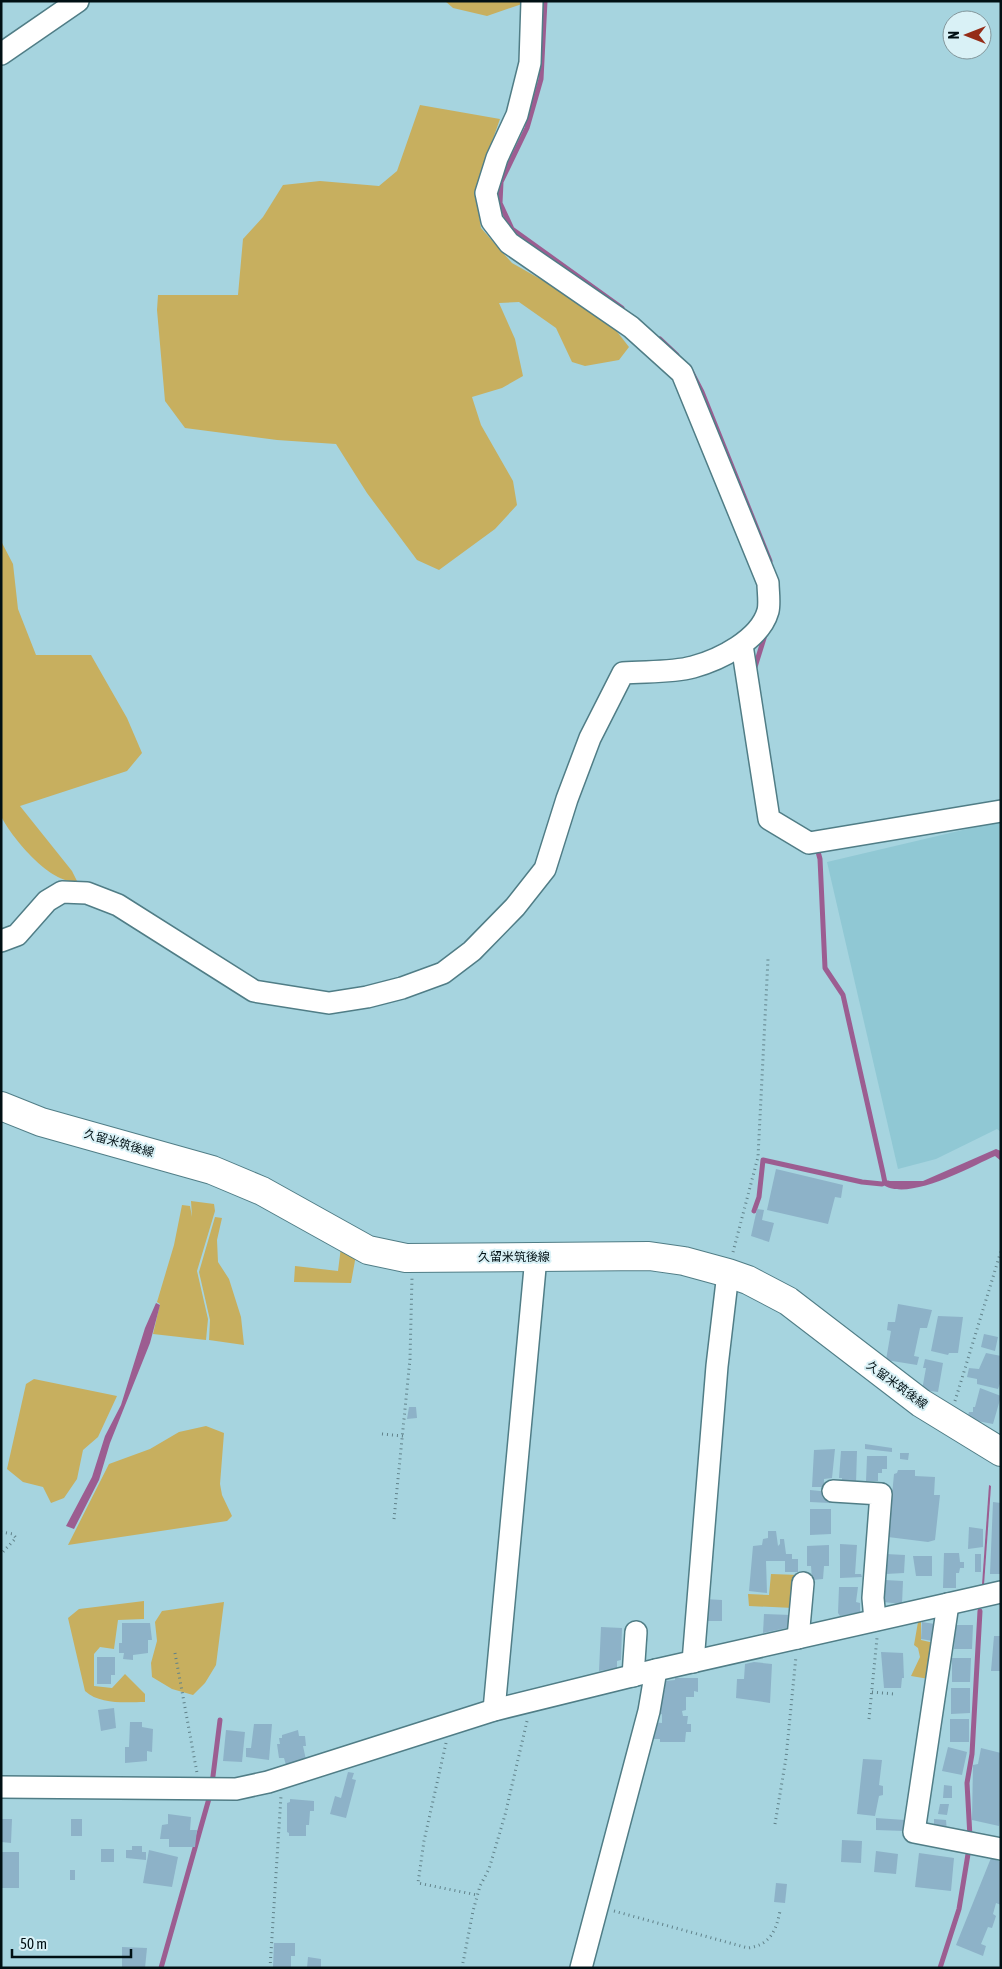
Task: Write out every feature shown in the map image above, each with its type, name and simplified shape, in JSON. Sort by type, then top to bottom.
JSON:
[{"type":"main road","name":"久留米筑後線","points":[[1,1106],[41,1122],[212,1170],[262,1191],[368,1250],[413,1257],[649,1256],[684,1261],[728,1273],[748,1280],[788,1301],[897,1386],[949,1421],[1001,1452]]},
{"type":"street","points":[[1,54],[78,1]]},
{"type":"street","points":[[1,941],[17,935],[47,901],[62,892],[87,893],[118,905],[254,990],[329,1003],[367,997],[402,988],[443,973],[472,952],[515,907],[545,869],[567,799],[590,738],[623,673],[692,667],[723,655],[742,645],[756,631],[768,610],[768,583],[682,373],[631,327],[509,243],[492,222],[486,192],[497,158],[517,115],[530,63],[532,1]]},
{"type":"street","points":[[742,645],[769,819],[809,843],[1001,811]]},
{"type":"street","points":[[494,1710],[536,1256]]},
{"type":"street","points":[[693,1662],[717,1366],[728,1273]]},
{"type":"street","points":[[833,1490],[881,1494],[872,1598],[877,1620]]},
{"type":"street","points":[[797,1647],[803,1582]]},
{"type":"street","points":[[1,1787],[236,1788],[268,1782],[494,1710],[693,1662],[797,1647],[877,1620],[1001,1592]]},
{"type":"street","points":[[948,1604],[914,1832],[1001,1849]]},
{"type":"street","points":[[633,1676],[636,1632]]},
{"type":"street","points":[[581,1968],[649,1711],[656,1670]]},
{"type":"path","points":[[728,1273],[758,1157],[768,959]]},
{"type":"path","points":[[949,1421],[1001,1251]]},
{"type":"path","points":[[394,1519],[410,1359],[413,1257]]},
{"type":"path","points":[[382,1434],[402,1436]]},
{"type":"path","points":[[1,1532],[13,1534],[16,1538],[1,1554]]},
{"type":"path","points":[[869,1720],[877,1620]]},
{"type":"path","points":[[775,1824],[786,1758],[797,1647]]},
{"type":"path","points":[[175,1653],[196,1758],[199,1788]]},
{"type":"path","points":[[872,1692],[894,1694]]},
{"type":"path","points":[[462,1968],[477,1895],[489,1869],[505,1815],[527,1720]]},
{"type":"path","points":[[450,1725],[424,1841],[418,1883],[477,1895]]},
{"type":"path","points":[[270,1968],[281,1814],[281,1787]]},
{"type":"path","points":[[598,1906],[668,1928],[748,1948],[768,1942],[777,1927],[780,1911]]},
{"type":"shaded area","points":[[445,1],[522,1],[522,4],[487,16],[453,8]]},
{"type":"shaded area","points":[[420,105],[500,119],[475,190],[481,228],[512,263],[604,315],[629,347],[619,360],[585,366],[572,362],[556,328],[519,302],[499,303],[515,339],[523,376],[502,388],[472,397],[481,425],[513,481],[517,505],[495,529],[439,570],[417,560],[367,493],[336,444],[277,440],[185,428],[165,401],[157,310],[158,295],[238,295],[243,239],[263,217],[283,185],[320,181],[379,186],[397,171]]},
{"type":"shaded area","points":[[1,541],[13,564],[18,609],[36,655],[91,655],[127,718],[142,753],[127,771],[20,806],[72,871],[77,881],[67,881],[56,876],[33,858],[14,836],[1,816]]},
{"type":"shaded area","points":[[1001,821],[1001,1132],[997,1129],[936,1159],[898,1169],[827,862]]},
{"type":"shaded area","points":[[996,1149],[1001,1151],[1001,1161],[995,1156],[939,1181],[907,1189],[893,1189],[882,1184],[882,1181],[923,1181]]},
{"type":"shaded area","points":[[191,1201],[214,1204],[215,1211],[197,1271],[208,1319],[206,1340],[153,1334],[160,1304],[157,1302],[174,1245],[182,1205],[190,1206],[192,1217]]},
{"type":"shaded area","points":[[215,1217],[222,1218],[217,1240],[218,1262],[229,1279],[241,1317],[244,1345],[209,1340],[210,1320],[199,1272]]},
{"type":"shaded area","points":[[341,1247],[356,1255],[351,1283],[294,1282],[295,1266],[338,1271]]},
{"type":"shaded area","points":[[156,1303],[160,1305],[150,1343],[110,1443],[99,1480],[74,1529],[66,1526],[92,1477],[105,1436],[121,1405],[145,1328]]},
{"type":"shaded area","points":[[34,1379],[117,1396],[98,1437],[83,1450],[77,1479],[64,1498],[51,1503],[43,1487],[23,1482],[7,1469],[26,1384]]},
{"type":"shaded area","points":[[206,1426],[224,1433],[220,1484],[222,1495],[232,1516],[227,1521],[68,1545],[109,1464],[150,1449],[179,1432]]},
{"type":"shaded area","points":[[989,1485],[991,1486],[984,1585],[982,1585]]},
{"type":"shaded area","points":[[771,1574],[799,1575],[793,1608],[749,1606],[748,1594],[769,1595]]},
{"type":"shaded area","points":[[144,1601],[144,1619],[118,1620],[114,1649],[100,1647],[94,1654],[94,1686],[112,1688],[125,1674],[145,1694],[145,1702],[114,1702],[98,1699],[85,1691],[68,1618],[79,1609]]},
{"type":"shaded area","points":[[224,1602],[216,1665],[205,1683],[193,1695],[172,1689],[152,1677],[151,1663],[157,1641],[155,1622],[162,1611]]},
{"type":"shaded area","points":[[921,1621],[921,1640],[934,1643],[929,1679],[911,1676],[920,1657],[918,1648],[914,1645],[918,1622]]},
{"type":"building","points":[[776,1169],[843,1185],[841,1198],[835,1197],[828,1224],[767,1210]]},
{"type":"building","points":[[757,1209],[764,1210],[762,1220],[774,1223],[769,1242],[751,1236]]},
{"type":"building","points":[[898,1304],[932,1310],[927,1328],[920,1328],[914,1356],[919,1357],[917,1365],[886,1360],[891,1331],[887,1330],[888,1322],[895,1322]]},
{"type":"building","points":[[938,1316],[963,1317],[958,1353],[949,1353],[948,1355],[931,1351]]},
{"type":"building","points":[[984,1334],[998,1337],[995,1351],[981,1347]]},
{"type":"building","points":[[986,1353],[1001,1356],[1001,1381],[998,1389],[977,1384],[977,1379],[967,1377],[969,1368],[979,1369]]},
{"type":"building","points":[[925,1359],[943,1363],[938,1392],[922,1390],[926,1368],[923,1368]]},
{"type":"building","points":[[980,1388],[1001,1396],[993,1424],[967,1419],[969,1412],[973,1412]]},
{"type":"building","points":[[409,1407],[416,1407],[417,1418],[407,1419]]},
{"type":"building","points":[[865,1444],[892,1448],[892,1452],[865,1449]]},
{"type":"building","points":[[835,1449],[832,1478],[824,1479],[824,1487],[812,1487],[814,1450]]},
{"type":"building","points":[[841,1451],[857,1451],[856,1484],[842,1484],[842,1478],[839,1478]]},
{"type":"building","points":[[900,1453],[909,1453],[908,1460],[900,1459]]},
{"type":"building","points":[[867,1456],[887,1456],[887,1469],[882,1469],[882,1473],[878,1473],[878,1481],[866,1481]]},
{"type":"building","points":[[898,1470],[915,1470],[915,1476],[935,1477],[934,1495],[940,1495],[935,1540],[928,1542],[888,1537],[894,1474]]},
{"type":"building","points":[[810,1490],[830,1492],[830,1503],[810,1502]]},
{"type":"building","points":[[993,1502],[1001,1503],[1001,1574],[990,1574]]},
{"type":"building","points":[[810,1509],[831,1509],[831,1534],[810,1535]]},
{"type":"building","points":[[969,1527],[983,1529],[983,1547],[968,1549]]},
{"type":"building","points":[[768,1531],[776,1531],[778,1546],[780,1539],[784,1539],[786,1554],[792,1554],[792,1559],[798,1559],[798,1572],[785,1572],[785,1561],[766,1561],[767,1593],[749,1591],[753,1546],[762,1545],[763,1539],[768,1538]]},
{"type":"building","points":[[840,1544],[857,1545],[855,1574],[861,1574],[862,1577],[840,1578]]},
{"type":"building","points":[[829,1545],[829,1566],[824,1566],[823,1579],[812,1580],[811,1566],[807,1566],[807,1546]]},
{"type":"building","points":[[944,1553],[959,1553],[960,1562],[964,1562],[964,1568],[960,1568],[959,1573],[956,1573],[956,1588],[943,1588]]},
{"type":"building","points":[[886,1554],[905,1555],[904,1573],[886,1574]]},
{"type":"building","points":[[975,1554],[981,1554],[981,1572],[975,1572]]},
{"type":"building","points":[[913,1556],[932,1556],[932,1576],[916,1576]]},
{"type":"building","points":[[885,1580],[903,1581],[902,1604],[883,1602]]},
{"type":"building","points":[[839,1587],[858,1587],[856,1602],[860,1603],[860,1612],[840,1616],[838,1613]]},
{"type":"building","points":[[705,1599],[722,1600],[722,1621],[705,1621]]},
{"type":"building","points":[[764,1614],[791,1615],[791,1627],[763,1633]]},
{"type":"building","points":[[922,1622],[935,1624],[933,1641],[921,1639]]},
{"type":"building","points":[[122,1623],[150,1623],[152,1640],[148,1640],[148,1653],[133,1655],[133,1660],[123,1659],[124,1653],[119,1653],[119,1643],[122,1643]]},
{"type":"building","points":[[955,1625],[973,1625],[972,1649],[954,1649]]},
{"type":"building","points":[[601,1627],[622,1628],[621,1660],[617,1661],[617,1668],[599,1671]]},
{"type":"building","points":[[994,1636],[1001,1636],[1001,1671],[991,1671]]},
{"type":"building","points":[[881,1652],[903,1653],[904,1678],[902,1678],[901,1688],[884,1688]]},
{"type":"building","points":[[97,1657],[115,1657],[115,1675],[111,1675],[111,1684],[97,1684]]},
{"type":"building","points":[[952,1658],[971,1658],[970,1682],[952,1682]]},
{"type":"building","points":[[754,1662],[772,1664],[770,1703],[736,1698],[737,1679],[744,1679],[745,1664]]},
{"type":"building","points":[[675,1678],[698,1678],[698,1692],[694,1691],[694,1697],[686,1697],[686,1710],[682,1711],[683,1716],[688,1716],[687,1724],[691,1724],[691,1732],[686,1732],[685,1742],[660,1742],[660,1739],[649,1739],[650,1722],[662,1723],[662,1714],[657,1715],[662,1690],[665,1690],[665,1681],[675,1680]]},
{"type":"building","points":[[951,1688],[970,1688],[970,1713],[951,1714]]},
{"type":"building","points":[[114,1708],[116,1728],[101,1731],[98,1710]]},
{"type":"building","points":[[950,1719],[969,1719],[969,1742],[950,1742]]},
{"type":"building","points":[[130,1722],[142,1722],[142,1727],[153,1729],[152,1752],[147,1751],[147,1761],[125,1763],[125,1747],[129,1747]]},
{"type":"building","points":[[254,1724],[272,1724],[269,1760],[246,1757],[246,1748],[251,1748]]},
{"type":"building","points":[[226,1730],[245,1732],[242,1762],[223,1761]]},
{"type":"building","points":[[298,1730],[299,1736],[305,1736],[306,1746],[303,1746],[306,1760],[286,1765],[284,1758],[279,1758],[277,1744],[280,1744],[279,1738],[282,1738],[282,1735]]},
{"type":"building","points":[[948,1747],[967,1752],[962,1775],[942,1771]]},
{"type":"building","points":[[981,1748],[1001,1753],[1001,1813],[999,1826],[972,1820],[973,1765],[978,1764]]},
{"type":"building","points":[[863,1759],[882,1760],[879,1785],[883,1786],[883,1795],[879,1796],[875,1816],[857,1814]]},
{"type":"building","points":[[348,1772],[354,1773],[352,1779],[356,1780],[346,1818],[330,1814],[335,1796],[341,1798]]},
{"type":"building","points":[[944,1785],[952,1786],[952,1798],[943,1798]]},
{"type":"building","points":[[290,1799],[314,1801],[314,1811],[310,1811],[309,1825],[306,1825],[306,1836],[289,1836],[287,1832],[287,1803],[290,1802]]},
{"type":"building","points":[[940,1804],[949,1804],[947,1815],[938,1814]]},
{"type":"building","points":[[168,1814],[191,1817],[190,1830],[197,1830],[195,1847],[169,1847],[169,1839],[160,1839],[162,1825],[168,1824]]},
{"type":"building","points":[[876,1818],[905,1820],[905,1831],[876,1830]]},
{"type":"building","points":[[1,1819],[12,1819],[11,1843],[1,1842]]},
{"type":"building","points":[[71,1819],[82,1819],[82,1836],[71,1836]]},
{"type":"building","points":[[934,1819],[946,1820],[947,1832],[934,1831]]},
{"type":"building","points":[[842,1840],[862,1841],[861,1863],[841,1862]]},
{"type":"building","points":[[132,1846],[142,1846],[142,1852],[146,1852],[146,1860],[126,1858],[126,1850],[132,1850]]},
{"type":"building","points":[[101,1849],[114,1849],[114,1862],[101,1862]]},
{"type":"building","points":[[149,1850],[178,1857],[172,1887],[143,1883]]},
{"type":"building","points":[[876,1851],[898,1854],[896,1874],[874,1872]]},
{"type":"building","points":[[1,1852],[19,1852],[19,1888],[1,1888]]},
{"type":"building","points":[[919,1853],[954,1858],[951,1891],[915,1887]]},
{"type":"building","points":[[991,1858],[1001,1862],[1001,1905],[996,1903],[993,1914],[996,1916],[992,1928],[988,1927],[981,1944],[986,1946],[983,1956],[956,1945]]},
{"type":"building","points":[[70,1870],[75,1870],[75,1880],[70,1880]]},
{"type":"building","points":[[776,1883],[787,1884],[785,1903],[774,1902]]},
{"type":"building","points":[[274,1943],[295,1943],[295,1956],[291,1956],[291,1968],[273,1968]]},
{"type":"building","points":[[122,1947],[147,1948],[145,1968],[122,1968]]},
{"type":"building","points":[[308,1957],[321,1959],[321,1968],[307,1968]]},
{"type":"waterway","points":[[545,1],[541,79],[527,128],[501,182],[500,203],[512,229],[622,308]]},
{"type":"waterway","points":[[660,339],[677,355]]},
{"type":"waterway","points":[[689,367],[702,392],[770,561]]},
{"type":"waterway","points":[[755,667],[765,635]]},
{"type":"waterway","points":[[817,848],[820,859],[825,968],[843,995],[885,1183],[888,1183]]},
{"type":"waterway","points":[[754,1211],[759,1197],[763,1160],[862,1182],[882,1184]]},
{"type":"waterway","points":[[970,1837],[967,1783],[972,1754],[980,1611]]},
{"type":"waterway","points":[[212,1784],[220,1720]]},
{"type":"waterway","points":[[161,1968],[210,1795]]},
{"type":"waterway","points":[[940,1968],[959,1909],[969,1848]]}]
